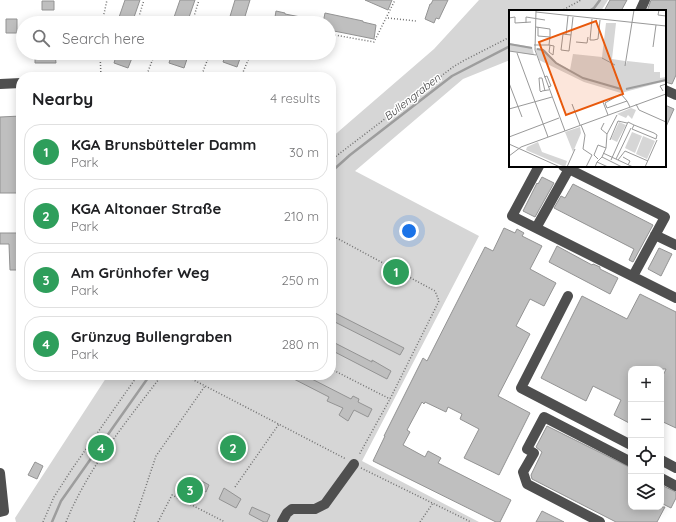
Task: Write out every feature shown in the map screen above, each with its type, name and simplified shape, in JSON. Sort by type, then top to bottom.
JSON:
[{"type":"lane","points":[[640,10],[645,0]]},
{"type":"lane","points":[[0,84],[16,83]]},
{"type":"lane","points":[[666,90],[676,95]]},
{"type":"lane","points":[[537,167],[512,216],[676,298]]},
{"type":"lane","points":[[536,228],[566,167],[665,217],[633,276]]},
{"type":"lane","points":[[655,235],[676,245]]},
{"type":"lane","points":[[568,296],[522,388],[628,443]]},
{"type":"lane","points":[[600,522],[527,484],[524,472],[534,453],[527,449],[544,417],[628,460]]},
{"type":"lane","points":[[664,462],[676,468]]},
{"type":"lane","points":[[282,522],[287,513],[292,509],[315,509],[325,504],[354,464]]},
{"type":"lane","points":[[0,472],[4,511],[0,512]]},
{"type":"lane","points":[[664,480],[676,486]]},
{"type":"path","points":[[104,16],[107,0]]},
{"type":"path","points":[[139,16],[144,0]]},
{"type":"path","points":[[194,16],[200,0]]},
{"type":"path","points":[[336,35],[374,42],[388,18],[395,0]]},
{"type":"path","points":[[563,10],[581,0]]},
{"type":"path","points":[[388,18],[416,21]]},
{"type":"path","points":[[336,156],[453,67],[509,38]]},
{"type":"path","points":[[100,60],[100,72]]},
{"type":"path","points":[[148,72],[152,60]]},
{"type":"path","points":[[204,72],[208,60]]},
{"type":"path","points":[[243,72],[248,60]]},
{"type":"path","points":[[336,238],[435,291],[439,301],[390,399],[354,464]]},
{"type":"path","points":[[336,372],[390,399]]},
{"type":"path","points":[[42,522],[54,497],[72,469],[134,380]]},
{"type":"path","points":[[66,522],[71,509],[106,448],[158,380]]},
{"type":"path","points":[[194,380],[354,464],[471,522]]},
{"type":"path","points":[[134,522],[156,456],[205,386]]},
{"type":"path","points":[[235,487],[279,424]]},
{"type":"path","points":[[158,522],[172,495],[226,522]]},
{"type":"path","points":[[420,522],[433,503]]},
{"type":"shaded area","points":[[479,0],[608,0],[602,10],[509,10],[509,60],[463,79],[355,171],[479,236],[362,461],[479,522],[16,522],[15,518],[105,380],[336,380],[336,134],[434,49]]},
{"type":"building","points":[[125,0],[140,0],[134,16],[119,16]]},
{"type":"building","points":[[180,0],[195,0],[189,16],[174,16]]},
{"type":"building","points":[[235,0],[250,0],[245,16],[230,16]]},
{"type":"building","points":[[365,0],[392,0],[388,10]]},
{"type":"building","points":[[433,0],[448,0],[439,19],[436,18],[434,23],[425,19],[430,4]]},
{"type":"building","points":[[610,0],[627,0],[622,10],[605,10]]},
{"type":"building","points":[[651,0],[676,0],[676,75],[672,84],[666,82],[666,10],[647,10]]},
{"type":"building","points":[[42,1],[54,1],[54,10],[42,10]]},
{"type":"building","points":[[276,11],[295,16],[275,16]]},
{"type":"building","points":[[325,13],[376,25],[374,39],[336,31],[336,16],[324,16]]},
{"type":"building","points":[[6,19],[16,19],[16,33],[6,33]]},
{"type":"building","points":[[35,60],[56,60],[56,63],[35,63]]},
{"type":"building","points":[[115,60],[131,60],[128,68],[114,63]]},
{"type":"building","points":[[170,60],[187,60],[184,68],[169,63]]},
{"type":"building","points":[[224,60],[240,60],[237,67],[223,62]]},
{"type":"building","points":[[666,105],[674,109],[666,127]]},
{"type":"building","points":[[16,116],[16,193],[0,193],[0,117]]},
{"type":"building","points":[[542,177],[554,183],[535,217],[523,211],[537,183],[538,184]]},
{"type":"building","points":[[573,184],[653,225],[633,262],[629,260],[634,249],[554,208],[561,196],[565,198]]},
{"type":"building","points":[[504,228],[515,233],[517,229],[524,233],[522,236],[542,246],[530,269],[556,283],[544,306],[530,299],[516,326],[530,334],[498,396],[530,413],[499,475],[464,458],[479,429],[460,419],[462,414],[448,407],[446,412],[422,402],[407,430],[410,432],[403,445],[425,457],[428,451],[441,458],[438,463],[511,500],[500,522],[496,522],[373,461],[423,358],[427,361],[485,247],[493,251]]},
{"type":"building","points":[[0,233],[16,233],[16,270],[10,270],[9,244],[0,244]]},
{"type":"building","points":[[557,246],[592,265],[593,264],[600,267],[600,269],[618,278],[610,294],[549,262]]},
{"type":"building","points":[[659,248],[672,254],[661,276],[648,269]]},
{"type":"building","points":[[640,294],[676,312],[676,428],[664,422],[664,373],[666,369],[664,369],[664,366],[628,366],[628,422],[614,415],[621,400],[593,386],[586,401],[541,378],[582,296],[627,319]]},
{"type":"building","points":[[336,314],[404,348],[400,355],[336,323]]},
{"type":"building","points":[[336,344],[372,362],[372,360],[391,371],[387,379],[336,353]]},
{"type":"building","points":[[296,380],[314,380],[351,399],[353,396],[359,399],[358,402],[372,409],[368,417],[354,410],[348,421],[339,415],[343,408],[327,401],[329,397]]},
{"type":"building","points":[[547,426],[628,466],[628,510],[663,510],[657,522],[616,522],[532,479],[531,475],[542,452],[536,447]]},
{"type":"building","points":[[35,462],[43,466],[37,479],[28,475]]},
{"type":"building","points":[[193,476],[209,485],[206,492],[189,484]]},
{"type":"building","points":[[664,486],[676,492],[676,498],[671,508],[664,504]]},
{"type":"building","points":[[224,488],[241,499],[236,508],[219,499]]},
{"type":"building","points":[[252,507],[270,515],[267,522],[264,522],[249,514]]},
{"type":"building","points":[[542,511],[564,522],[536,522]]},
{"type":"waterway","name":"Bullengraben","points":[[591,10],[600,0]]},
{"type":"waterway","name":"Bullengraben","points":[[336,168],[452,76],[509,47]]},
{"type":"waterway","name":"Bullengraben","points":[[52,522],[61,501],[146,380]]},
{"type":"place","name":"KGA Brunsbütteler Damm","points":[[396,272]]},
{"type":"place","name":"Grünzug Bullengraben","points":[[101,448]]},
{"type":"place","name":"KGA Altonaer Straße","points":[[233,448]]},
{"type":"place","name":"Am Grünhofer Weg","points":[[190,490]]}]
